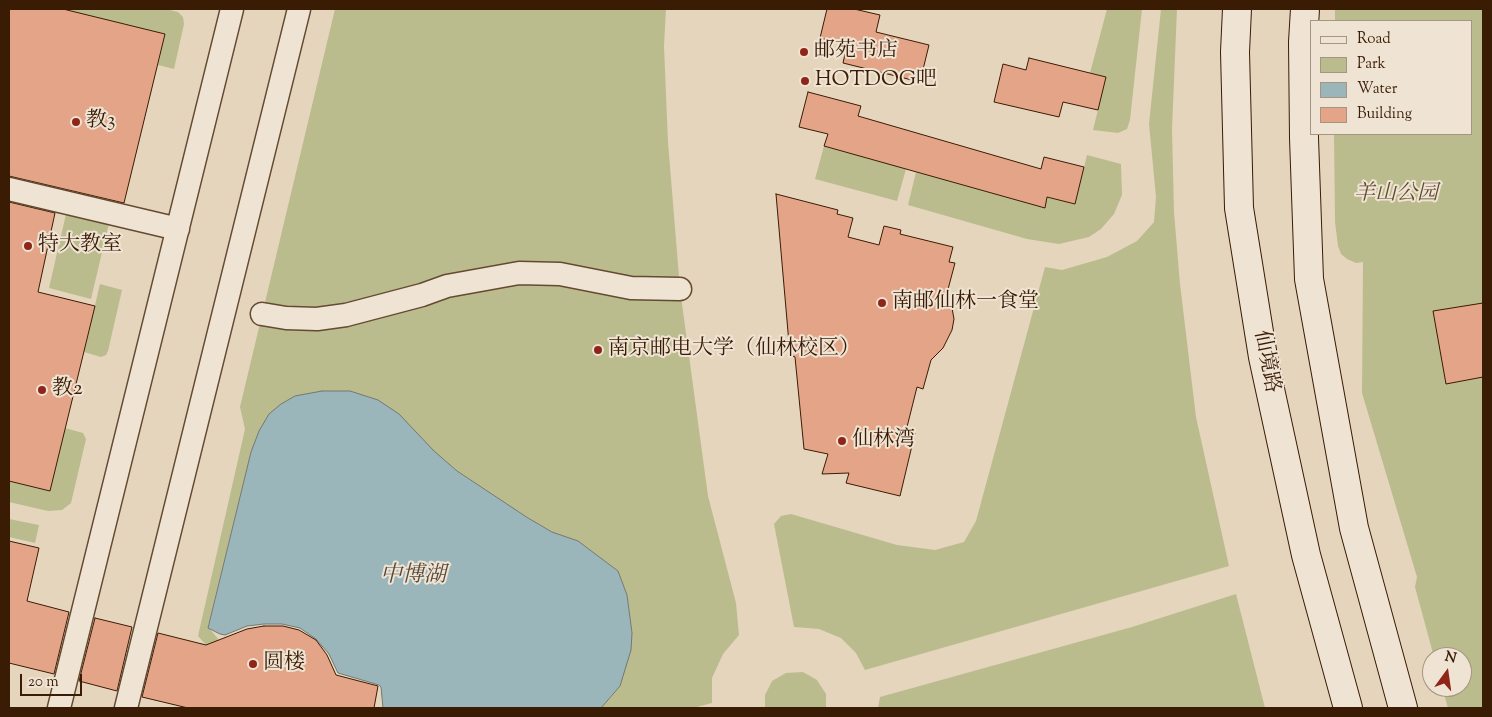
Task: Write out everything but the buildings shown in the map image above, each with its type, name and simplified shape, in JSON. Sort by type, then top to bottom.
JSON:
[{"type":"main road","name":"仙境路","points":[[1237,9],[1235,52],[1239,208],[1263,357],[1306,555],[1348,708]]},
{"type":"main road","points":[[1305,9],[1303,42],[1304,138],[1309,279],[1354,528],[1403,708]]},
{"type":"street","points":[[59,708],[232,9]]},
{"type":"street","points":[[126,708],[299,9]]},
{"type":"street","points":[[9,189],[178,229]]},
{"type":"street","points":[[262,314],[286,318],[317,319],[346,315],[422,295],[447,286],[519,273],[560,274],[631,288],[680,289]]},
{"type":"green space","points":[[63,9],[166,9],[178,12],[183,17],[184,24],[174,69],[158,65],[165,34]]},
{"type":"green space","points":[[335,9],[666,9],[664,46],[668,142],[680,289],[708,496],[736,603],[739,635],[723,654],[712,678],[712,703],[693,708],[601,708],[620,686],[632,633],[627,595],[618,571],[578,542],[552,532],[528,518],[457,471],[434,452],[295,396],[269,414],[251,452],[208,627],[220,641],[206,645],[198,636],[245,429],[240,407]]},
{"type":"green space","points":[[1107,9],[1142,9],[1130,120],[1127,129],[1118,133],[1093,130],[1106,77],[1090,73]]},
{"type":"green space","points":[[1161,9],[1177,9],[1172,129],[1174,212],[1180,284],[1196,417],[1229,566],[865,670],[856,653],[841,638],[819,629],[794,627],[774,524],[781,516],[791,514],[897,545],[935,550],[964,542],[976,521],[1045,267],[1062,270],[1107,257],[1137,241],[1154,222],[1156,197],[1149,124]]},
{"type":"green space","name":"羊山公园","points":[[1335,9],[1483,9],[1483,708],[1448,708],[1445,697],[1472,697],[1472,647],[1431,647],[1415,587],[1417,577],[1362,393],[1363,262],[1356,263],[1347,259],[1341,254],[1338,246],[1335,222],[1334,135],[1472,135],[1472,20],[1335,20]]},
{"type":"green space","points":[[824,146],[906,169],[897,201],[815,179]]},
{"type":"green space","points":[[1087,155],[1121,164],[1122,195],[1114,214],[1101,229],[1089,237],[1059,244],[1027,239],[908,205],[916,172],[1045,208],[1047,197],[1075,204]]},
{"type":"green space","points":[[66,214],[109,223],[91,299],[49,288]]},
{"type":"green space","points":[[100,284],[122,290],[108,351],[106,355],[101,357],[84,352]]},
{"type":"green space","points":[[65,428],[83,433],[86,439],[71,503],[62,510],[48,511],[9,502],[9,481],[50,491]]},
{"type":"green space","points":[[9,519],[39,525],[35,543],[9,537]]},
{"type":"green space","points":[[1236,594],[1265,708],[878,708],[880,697],[1132,627]]},
{"type":"green space","points":[[803,672],[817,680],[826,694],[826,708],[765,708],[765,695],[772,681],[786,673]]},
{"type":"water","name":"中博湖","points":[[322,391],[350,391],[378,400],[399,414],[434,451],[457,471],[552,532],[578,541],[618,571],[627,595],[632,633],[631,650],[620,686],[601,708],[383,708],[381,687],[379,685],[338,673],[329,654],[316,639],[300,628],[282,624],[264,624],[247,626],[225,635],[208,628],[251,452],[259,431],[269,414],[281,404],[295,396]]},
{"type":"place","name":"邮苑书店","points":[[804,52]]},
{"type":"place","name":"HOTDOG吧","points":[[805,81]]},
{"type":"place","name":"教3","points":[[76,122]]},
{"type":"place","name":"特大教室","points":[[28,246]]},
{"type":"place","name":"南邮仙林一食堂","points":[[882,303]]},
{"type":"place","name":"南京邮电大学（仙林校区）","points":[[598,350]]},
{"type":"place","name":"教2","points":[[42,390]]},
{"type":"place","name":"仙林湾","points":[[842,441]]},
{"type":"place","name":"圆楼","points":[[253,664]]}]
